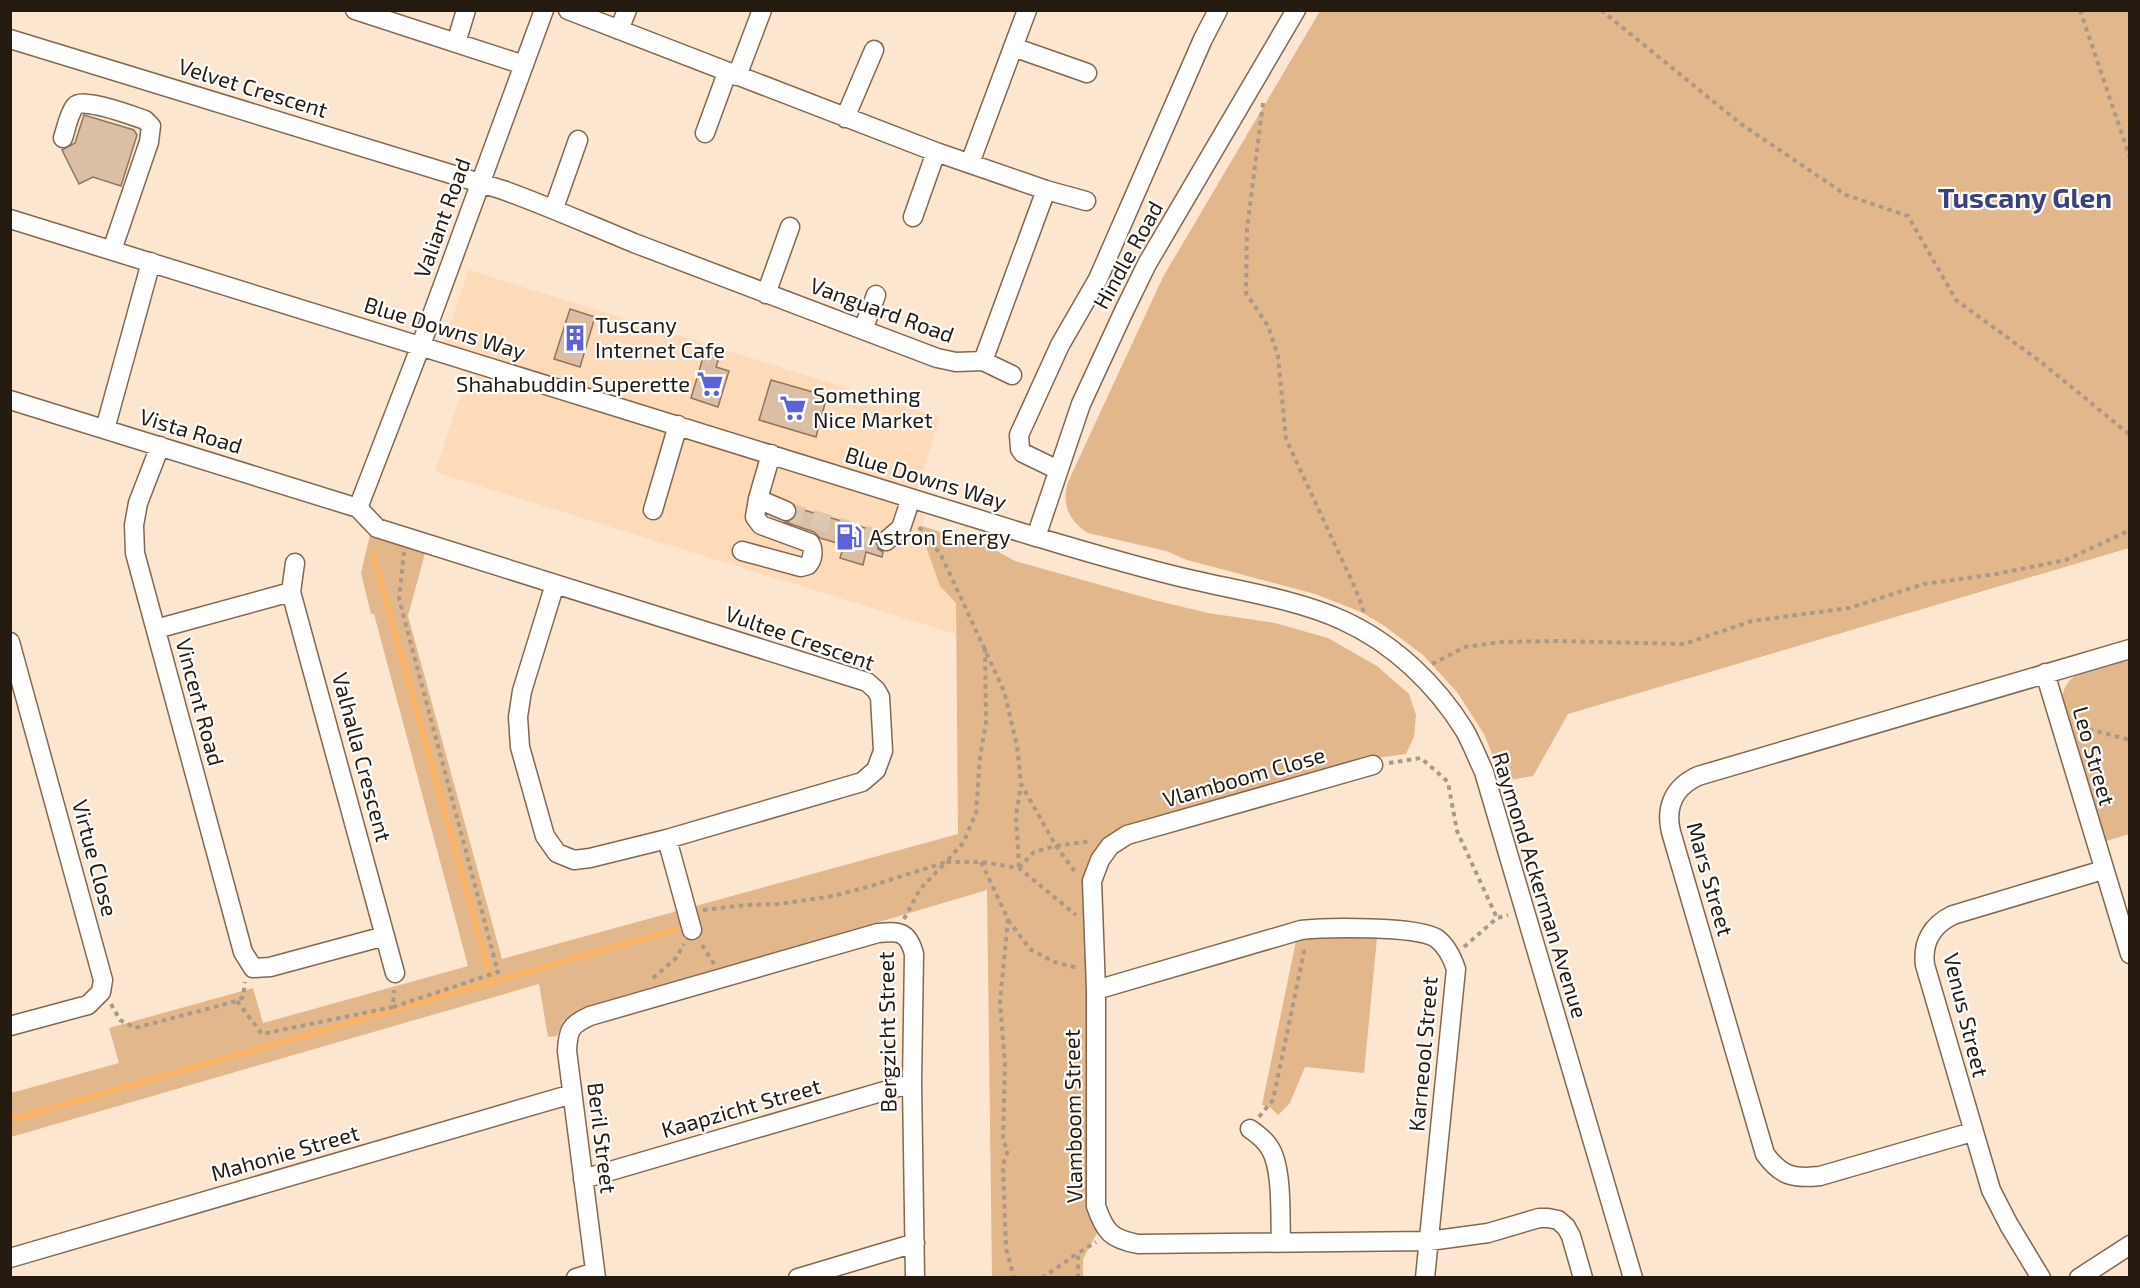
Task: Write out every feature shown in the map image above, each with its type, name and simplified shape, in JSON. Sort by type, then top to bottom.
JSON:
[{"type":"street","points":[[355,10],[524,65]]},
{"type":"street","points":[[456,42],[466,10]]},
{"type":"street","name":"Valiant Road","points":[[358,508],[421,345],[544,10]]},
{"type":"street","points":[[568,10],[936,152],[1046,190],[1086,201]]},
{"type":"street","points":[[619,30],[627,10]]},
{"type":"street","points":[[705,133],[762,10]]},
{"type":"street","points":[[970,163],[1027,10]]},
{"type":"street","points":[[1058,470],[1023,453],[1020,449],[1019,435],[1060,345],[1098,279],[1203,39],[1218,10]]},
{"type":"street","name":"Hindle Road","points":[[1036,537],[1081,404],[1147,264],[1296,10]]},
{"type":"street","name":"Velvet Crescent","points":[[10,39],[481,182]]},
{"type":"street","points":[[1013,47],[1087,73]]},
{"type":"street","points":[[845,118],[874,50]]},
{"type":"street","points":[[63,138],[75,106],[80,103],[92,104],[145,120],[151,126],[149,142],[112,250]]},
{"type":"street","points":[[554,208],[578,140]]},
{"type":"street","points":[[913,217],[936,152]]},
{"type":"street","name":"Vanguard Road","points":[[481,182],[554,208],[766,294],[944,360],[983,362],[1012,375]]},
{"type":"street","points":[[983,362],[1046,190]]},
{"type":"street","name":"Blue Downs Way","points":[[10,219],[1036,537]]},
{"type":"street","points":[[766,294],[790,226]]},
{"type":"street","points":[[105,429],[151,262]]},
{"type":"street","points":[[863,330],[876,295]]},
{"type":"street","name":"Vista Road","points":[[10,400],[358,508]]},
{"type":"street","points":[[653,510],[678,425]]},
{"type":"street","name":"Vincent Road","points":[[160,446],[138,503],[134,525],[135,553],[243,952],[253,968]]},
{"type":"street","points":[[742,551],[801,567],[808,565],[811,559],[813,548],[810,543],[757,522],[754,512],[771,454]]},
{"type":"street","points":[[886,541],[896,535],[901,528],[911,498]]},
{"type":"street","points":[[758,499],[786,511]]},
{"type":"street","name":"Vultee Crescent","points":[[358,508],[377,528],[861,680],[872,686],[880,697],[883,751],[876,770],[862,782],[667,839],[590,858],[574,860],[557,853],[545,836],[520,747],[518,717],[522,691],[555,584]]},
{"type":"street","name":"Raymond Ackerman Avenue","points":[[1036,537],[1174,576],[1311,608],[1342,620],[1372,636],[1418,671],[1444,702],[1465,732],[1484,772],[1633,1278]]},
{"type":"street","name":"Valhalla Crescent","points":[[295,563],[291,592],[395,973]]},
{"type":"street","points":[[156,629],[291,592]]},
{"type":"street","name":"Virtue Close","points":[[10,642],[104,980],[101,992]]},
{"type":"street","name":"Mars Street","points":[[1972,1132],[1820,1176],[1802,1178],[1786,1175],[1774,1167],[1765,1154],[1671,832],[1668,814],[1674,796],[1680,788],[1698,776],[2130,649]]},
{"type":"street","name":"Leo Street","points":[[2045,674],[2130,954]]},
{"type":"street","name":"Vlamboom Close","points":[[1127,835],[1373,765]]},
{"type":"street","name":"Vlamboom Street","points":[[1110,1234],[1102,1223],[1096,1206],[1092,880],[1100,860],[1110,846],[1127,835]]},
{"type":"street","points":[[667,839],[690,921]]},
{"type":"street","name":"Venus Street","points":[[2041,1278],[1991,1190],[1972,1132],[1925,965],[1925,945],[1929,935],[1943,920],[1953,915],[2103,870]]},
{"type":"street","name":"Karneool Street","points":[[1095,981],[1301,930],[1323,927],[1419,933],[1435,938],[1446,947],[1456,969],[1425,1278]]},
{"type":"street","name":"Bergzicht Street","points":[[590,1016],[878,933],[904,934],[910,941],[914,954],[912,1083],[915,1278]]},
{"type":"street","points":[[253,968],[270,967],[385,936]]},
{"type":"street","points":[[10,1026],[88,1005],[101,992]]},
{"type":"street","name":"Beril Street","points":[[590,1016],[575,1022],[567,1035],[567,1051],[596,1275]]},
{"type":"street","name":"Kaapzicht Street","points":[[583,1179],[912,1083]]},
{"type":"street","name":"Mahonie Street","points":[[10,1258],[572,1094]]},
{"type":"street","points":[[1250,1129],[1264,1140],[1274,1155],[1281,1242]]},
{"type":"street","points":[[1110,1234],[1124,1242],[1138,1244],[1429,1241],[1488,1233],[1539,1218],[1558,1220],[1566,1227],[1571,1236],[1583,1278]]},
{"type":"street","points":[[798,1278],[915,1243]]},
{"type":"street","points":[[2079,1278],[2130,1245]]},
{"type":"street","points":[[576,1278],[596,1275]]},
{"type":"path","points":[[1601,10],[1741,124],[1846,195],[1908,216],[1956,300],[2042,362],[2130,435]]},
{"type":"path","points":[[2080,10],[2130,158]]},
{"type":"path","points":[[1258,110],[1263,100],[1247,229],[1246,293],[1268,326],[1278,356],[1286,439],[1356,590],[1372,636]]},
{"type":"path","points":[[914,522],[941,555],[1004,691],[1017,746],[1021,784],[1016,816],[1019,868]]},
{"type":"path","points":[[1418,671],[1465,647],[1501,642],[1684,644],[1752,621],[1849,608],[1924,584],[1996,574],[2066,560],[2130,530]]},
{"type":"path","points":[[237,1001],[262,1034],[393,1006],[498,972],[399,599],[406,537]]},
{"type":"path","points":[[904,934],[904,919],[920,889],[963,843],[976,813],[980,757],[986,723],[985,647]]},
{"type":"path","points":[[2059,720],[2130,740]]},
{"type":"path","points":[[1373,765],[1421,758],[1448,782],[1457,831],[1497,918]]},
{"type":"path","points":[[1021,784],[1056,846],[1077,873],[1092,880]]},
{"type":"path","points":[[1019,868],[1034,852],[1096,840]]},
{"type":"path","points":[[690,921],[745,905],[779,904],[833,896],[946,862],[981,862],[1019,868],[1093,928]]},
{"type":"path","points":[[981,862],[1008,919],[1030,949],[1095,981]]},
{"type":"path","points":[[1451,956],[1497,918],[1508,915]]},
{"type":"path","points":[[1008,919],[1000,1002],[1005,1064],[1003,1142],[1008,1150],[1003,1165],[1006,1248],[1014,1278]]},
{"type":"path","points":[[690,921],[722,978]]},
{"type":"path","points":[[650,981],[676,958],[690,921]]},
{"type":"path","points":[[1250,1129],[1273,1100],[1304,952],[1301,930]]},
{"type":"path","points":[[101,992],[116,1009],[120,1020],[135,1028],[243,998],[246,979],[253,968]]},
{"type":"path","points":[[393,1006],[395,973]]},
{"type":"path","points":[[1042,1278],[1110,1234]]},
{"type":"path","points":[[1078,1253],[1078,1278]]},
{"type":"shaded area","points":[[1320,11],[2129,11],[2129,548],[1568,714],[1533,776],[1503,781],[1484,734],[1457,692],[1423,655],[1383,625],[1361,612],[1315,594],[1187,560],[1166,551],[1088,533],[1076,523],[1068,511],[1066,490],[1068,482],[1163,277]]},
{"type":"shaded area","points":[[469,270],[940,417],[914,500],[927,505],[921,532],[943,587],[956,603],[955,634],[435,472],[471,363],[440,353]]},
{"type":"shaded area","points":[[922,526],[993,549],[1015,561],[1154,600],[1208,613],[1275,623],[1328,638],[1377,666],[1409,694],[1416,715],[1414,737],[1406,754],[1369,759],[1125,827],[1085,890],[1089,1215],[1097,1233],[1083,1259],[1083,1277],[992,1277],[987,890],[576,1012],[563,1021],[557,1036],[548,1037],[539,984],[11,1137],[11,1093],[119,1063],[109,1028],[253,988],[263,1023],[468,966],[361,573],[370,535],[425,553],[408,616],[502,959],[958,834],[956,603],[940,586],[921,532]]},
{"type":"shaded area","points":[[2129,657],[2129,834],[2103,842],[2062,700],[2064,689],[2077,674],[2097,665]]},
{"type":"shaded area","points":[[1350,935],[1377,938],[1364,1073],[1305,1067],[1290,1103],[1278,1115],[1271,1108],[1262,1105],[1296,941],[1313,937]]},
{"type":"building","points":[[84,115],[134,130],[137,135],[121,186],[93,177],[79,184],[62,150],[75,143]]},
{"type":"building","name":"Tuscany Internet Cafe","points":[[570,309],[595,317],[580,367],[554,359]]},
{"type":"building","name":"Shahabuddin Superette","points":[[705,351],[720,355],[716,367],[729,371],[718,407],[691,398]]},
{"type":"building","name":"Something Nice Market","points":[[771,380],[827,396],[816,437],[759,420]]},
{"type":"building","points":[[797,508],[879,532],[875,543],[883,552],[882,557],[866,552],[863,565],[840,558],[844,545],[820,538],[814,532],[785,522],[793,520]]},
{"type":"waterway","points":[[373,554],[492,982]]},
{"type":"waterway","points":[[10,1120],[677,929]]},
{"type":"tunnel","points":[[786,511],[886,541]]},
{"type":"place","name":"Tuscany Internet Cafe","points":[[575,338]]},
{"type":"place","name":"Shahabuddin Superette","points":[[710,384]]},
{"type":"place","name":"Something Nice Market","points":[[793,408]]},
{"type":"place","name":"Astron Energy","points":[[849,537]]},
{"type":"district","name":"Tuscany Glen","points":[[2025,198]]}]
